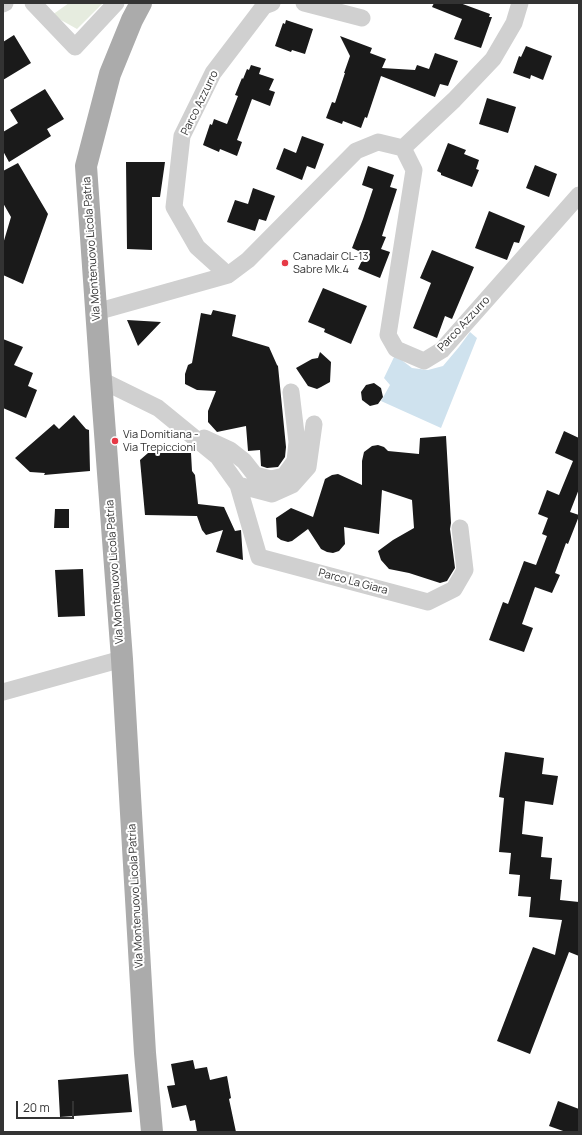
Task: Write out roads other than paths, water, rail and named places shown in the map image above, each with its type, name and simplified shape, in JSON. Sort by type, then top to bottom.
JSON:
[{"type":"main road","name":"Via Montenuovo Licola Patria","points":[[136,12],[110,74],[86,166],[100,380],[122,659],[145,1053],[152,1132]]},
{"type":"street","points":[[33,3],[75,47],[116,3]]},
{"type":"street","name":"Parco Azzurro","points":[[228,275],[196,247],[174,207],[182,136],[213,74],[264,6],[272,3]]},
{"type":"street","points":[[304,3],[362,18]]},
{"type":"street","points":[[96,312],[228,275],[248,260],[356,151],[378,142],[403,148],[454,100],[493,59],[514,23],[520,3]]},
{"type":"street","name":"Parco Azzurro","points":[[403,148],[414,170],[388,335],[396,349],[424,361],[442,350],[579,195]]},
{"type":"street","name":"Parco La Giara","points":[[100,380],[158,408],[218,457],[238,485],[260,557],[428,602],[454,589],[465,570],[460,528]]},
{"type":"street","name":"Parco La Giara","points":[[191,435],[201,436],[230,450],[244,461],[255,474],[270,479],[284,476],[295,462],[297,442],[292,392]]},
{"type":"street","points":[[238,485],[272,494],[292,485],[308,467],[314,424]]},
{"type":"street","points":[[3,692],[122,659]]},
{"type":"water","points":[[470,332],[477,338],[441,428],[381,401],[390,385],[384,378],[395,355],[412,368],[428,370],[443,366]]},
{"type":"place","name":"Canadair CL-13 Sabre Mk.4","points":[[285,263]]},
{"type":"place","name":"Via Domitiana - Via Trepiccioni","points":[[115,441]]}]
